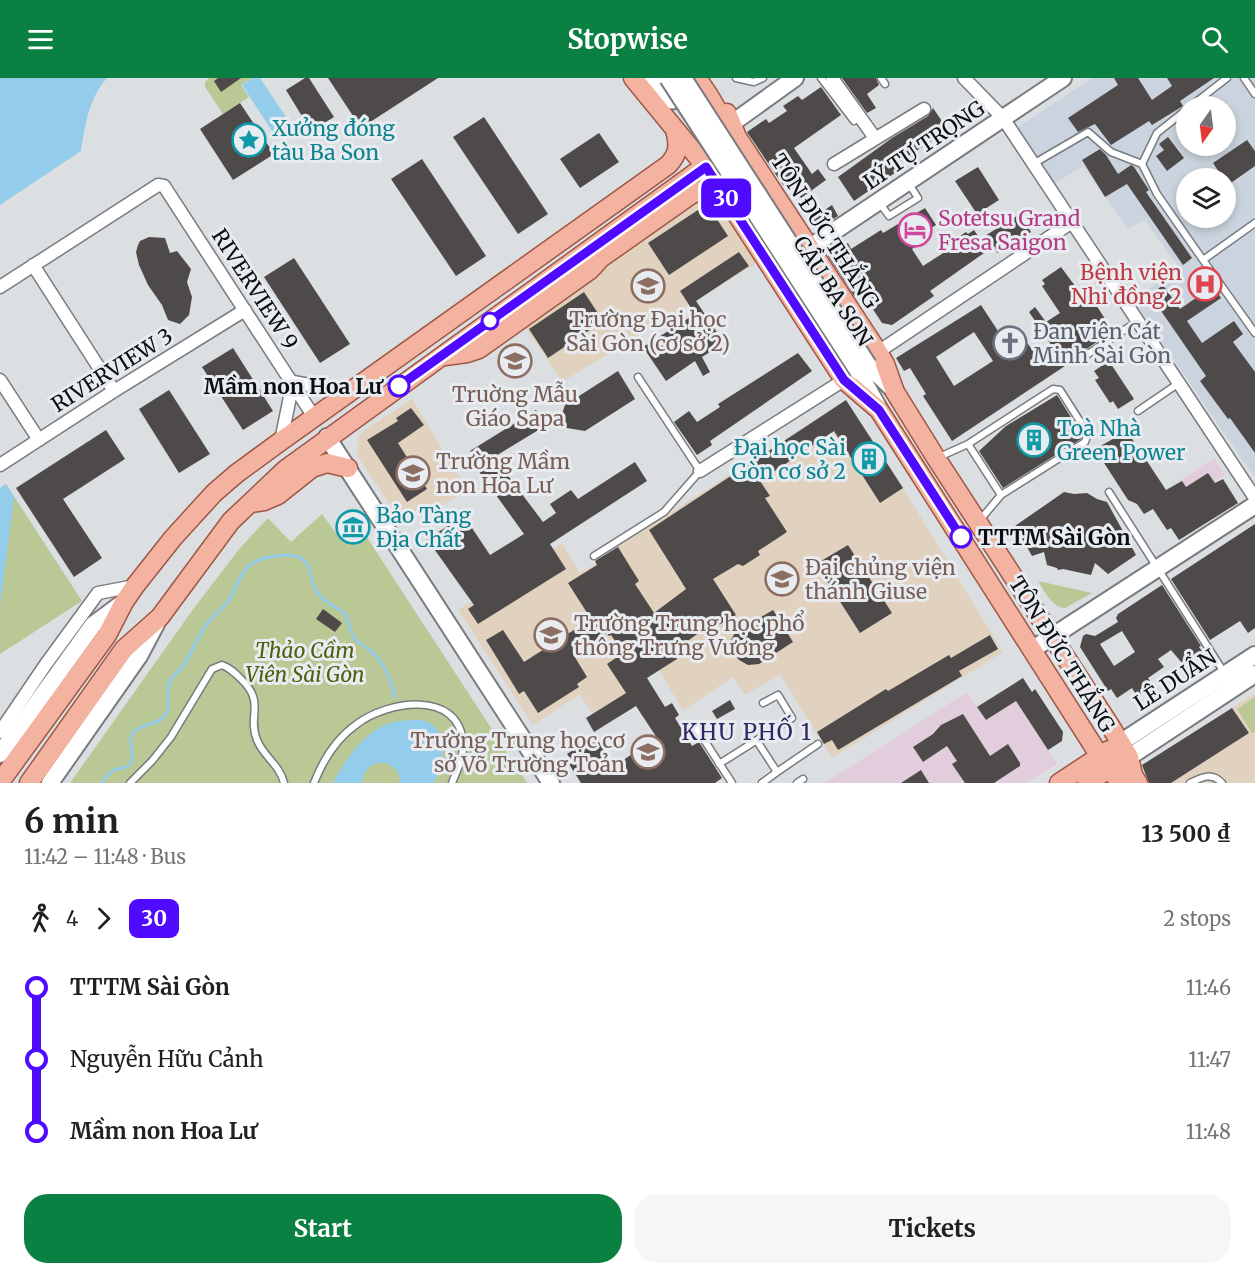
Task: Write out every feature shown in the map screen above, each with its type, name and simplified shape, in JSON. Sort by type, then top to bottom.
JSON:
[{"type":"main road","name":"TÔN ĐỨC THẮNG","points":[[633,78],[706,167],[724,195],[862,367]]},
{"type":"main road","points":[[651,78],[662,95],[673,101],[679,100],[698,88],[696,78]]},
{"type":"main road","name":"CẦU BA SON","points":[[668,78],[862,367]]},
{"type":"main road","name":"TÔN ĐỨC THẮNG","points":[[696,78],[725,108],[737,137],[809,248],[879,410],[1104,763],[1122,783]]},
{"type":"main road","points":[[50,783],[139,656],[160,617],[215,540],[250,503],[264,501],[278,495],[290,474],[327,437],[713,160],[722,146],[723,128],[717,109],[696,78]]},
{"type":"main road","name":"CẦU BA SON","points":[[696,78],[862,367]]},
{"type":"main road","name":"LÝ TỰ TRỌNG","points":[[809,248],[1063,78]]},
{"type":"main road","points":[[731,124],[785,83]]},
{"type":"main road","points":[[3,777],[107,635],[135,586],[192,515],[214,493],[236,474],[314,417],[668,165],[675,158],[678,150],[675,130]]},
{"type":"main road","points":[[440,357],[479,349],[692,194],[709,188],[724,195]]},
{"type":"main road","points":[[565,268],[601,258]]},
{"type":"main road","name":"TÔN ĐỨC THẮNG","points":[[862,367],[885,364],[895,392],[1124,750],[1138,783]]},
{"type":"main road","points":[[314,417],[551,783]]},
{"type":"main road","points":[[290,474],[327,463],[348,468]]},
{"type":"main road","points":[[1033,649],[1255,505]]},
{"type":"main road","points":[[1002,600],[1020,588]]},
{"type":"main road","points":[[0,754],[93,625],[124,602]]},
{"type":"main road","points":[[29,783],[124,649],[160,617]]},
{"type":"main road","name":"LÊ DUẨN","points":[[1124,750],[1255,655]]},
{"type":"main road","name":"LÊ DUẨN","points":[[1059,783],[1104,763],[1255,674]]},
{"type":"main road","name":"LÊ DUẨN","points":[[1087,783],[1104,763]]},
{"type":"street","points":[[832,78],[876,138]]},
{"type":"street","points":[[964,78],[1003,118],[1255,498]]},
{"type":"street","points":[[834,164],[924,109]]},
{"type":"street","name":"RIVERVIEW 9","points":[[33,265],[161,184],[314,417]]},
{"type":"street","points":[[700,471],[825,392],[1072,222]]},
{"type":"street","points":[[0,287],[33,265],[114,391]]},
{"type":"street","name":"RIVERVIEW 3","points":[[0,465],[245,310]]},
{"type":"street","points":[[0,380],[39,440]]},
{"type":"street","points":[[281,441],[293,382],[349,392]]},
{"type":"street","points":[[0,732],[98,593],[135,586]]},
{"type":"lane","points":[[736,78],[754,82],[763,78]]},
{"type":"lane","points":[[821,78],[854,121]]},
{"type":"lane","points":[[1204,96],[1227,78]]},
{"type":"lane","points":[[1244,78],[1255,94]]},
{"type":"lane","points":[[1142,164],[1157,133],[1176,118]]},
{"type":"lane","points":[[1033,164],[1088,132],[1111,152],[1142,164],[1157,194],[1255,333]]},
{"type":"lane","points":[[1203,260],[1255,223]]},
{"type":"lane","points":[[1082,358],[1138,321]]},
{"type":"lane","points":[[594,556],[664,512],[700,471],[638,377]]},
{"type":"lane","points":[[1138,411],[1179,383]]},
{"type":"lane","points":[[936,458],[968,444],[1053,389],[1060,390],[1088,434],[1088,438],[1001,495],[978,523]]},
{"type":"lane","points":[[968,444],[1001,495]]},
{"type":"lane","points":[[1109,492],[1226,674]]},
{"type":"lane","points":[[130,783],[171,737],[212,669],[222,665],[230,669],[251,691],[255,705],[257,740],[278,767],[284,783]]},
{"type":"lane","points":[[719,764],[792,718],[778,695],[763,703]]},
{"type":"lane","points":[[314,783],[333,748],[357,723],[389,707],[415,704],[430,706],[445,712],[460,728],[463,752],[452,783]]},
{"type":"lane","points":[[697,729],[732,783]]},
{"type":"lane","points":[[757,741],[777,772]]},
{"type":"lane","points":[[762,783],[818,744]]},
{"type":"lane","points":[[1190,783],[1210,776],[1222,783]]},
{"type":"shaded area","name":"Bệnh viện Nhi đồng 2","points":[[1092,78],[1255,78],[1255,478],[1133,301],[1178,266],[1145,220],[1128,229],[1083,166],[1052,185],[1019,137],[1018,127]]},
{"type":"shaded area","name":"Trường Đại học Sài Gòn (cơ sở 2)","points":[[708,195],[715,199],[757,263],[562,382],[523,324],[699,199]]},
{"type":"shaded area","name":"Trường Mầm non Hoa Lư","points":[[412,399],[467,490],[432,512],[428,504],[401,521],[357,456],[359,434]]},
{"type":"shaded area","name":"Đại chủng viện thánh Giuse","points":[[846,400],[903,488],[1003,652],[832,758],[780,675],[745,695],[733,677],[683,711],[595,561]]},
{"type":"shaded area","points":[[1214,458],[1225,475],[1215,481],[1227,499],[1196,519],[1173,485]]},
{"type":"shaded area","name":"Trường Trung học phổ thông Trưng Vương","points":[[562,543],[580,573],[595,564],[634,631],[629,691],[592,714],[580,694],[533,725],[458,610]]},
{"type":"shaded area","points":[[967,692],[986,720],[1016,701],[1057,764],[1027,783],[825,783]]},
{"type":"shaded area","points":[[1255,693],[1255,783],[1148,783],[1138,768]]},
{"type":"green space","points":[[209,78],[252,78],[241,85],[249,97],[223,114],[205,87],[205,82]]},
{"type":"green space","points":[[6,484],[82,601],[0,654],[0,488]]},
{"type":"green space","name":"Thảo Cầm Viên Sài Gòn","points":[[322,514],[335,532],[355,519],[527,783],[70,783],[194,608],[240,548],[268,518],[291,542]]},
{"type":"green space","points":[[1038,581],[1092,593],[1065,608],[1060,607],[1049,598]]},
{"type":"green space","points":[[1255,697],[1255,732],[1252,733],[1237,709]]},
{"type":"water","points":[[0,78],[107,78],[92,103],[81,151],[0,205]]},
{"type":"water","points":[[253,78],[260,78],[290,123],[291,131],[286,136],[280,137],[274,134],[242,85]]},
{"type":"water","points":[[6,484],[14,497],[0,607],[0,488]]},
{"type":"water","points":[[404,720],[421,720],[437,729],[443,746],[438,775],[434,783],[400,783],[394,768],[382,763],[369,768],[364,774],[362,783],[333,783],[349,757],[370,734],[387,724]]},
{"type":"building","points":[[218,78],[241,78],[221,92],[214,81]]},
{"type":"building","points":[[305,78],[309,78],[334,117],[311,131],[286,90]]},
{"type":"building","points":[[328,78],[438,78],[361,128]]},
{"type":"building","points":[[842,78],[876,78],[879,85],[867,94],[876,108],[867,113]]},
{"type":"building","points":[[1114,78],[1138,78],[1152,100],[1172,86],[1167,78],[1214,78],[1187,96],[1176,96],[1176,110],[1152,125],[1149,121],[1111,145],[1095,124],[1078,132],[1068,118],[1118,85]]},
{"type":"building","points":[[821,87],[841,115],[794,148],[812,174],[818,169],[826,180],[801,198],[793,187],[787,191],[747,132],[766,119],[769,123],[787,111],[783,106],[798,96],[802,100]]},
{"type":"building","points":[[240,103],[274,154],[233,180],[200,129]]},
{"type":"building","points":[[933,108],[948,130],[898,163],[902,168],[854,201],[838,177],[892,138],[928,116]]},
{"type":"building","points":[[484,117],[548,214],[518,234],[453,137]]},
{"type":"building","points":[[599,133],[619,162],[580,188],[560,159]]},
{"type":"building","points":[[1168,137],[1176,148],[1176,156],[1184,158],[1167,171],[1156,156],[1164,150],[1159,144]]},
{"type":"building","points":[[1247,140],[1255,151],[1255,166],[1236,179],[1236,168],[1216,168],[1213,163],[1223,156],[1236,156],[1236,147]]},
{"type":"building","points":[[1100,149],[1118,174],[1131,165],[1134,167],[1149,190],[1146,192],[1192,258],[1183,265],[1127,184],[1105,197],[1082,160]]},
{"type":"building","points":[[422,159],[486,256],[456,276],[391,179]]},
{"type":"building","points":[[978,167],[999,200],[977,214],[955,181]]},
{"type":"building","points":[[707,204],[728,236],[669,275],[648,243]]},
{"type":"building","points":[[832,205],[838,216],[822,226],[816,224],[813,218]]},
{"type":"building","points":[[925,208],[936,225],[920,235],[924,241],[912,249],[923,266],[948,250],[946,248],[952,244],[951,242],[966,232],[968,234],[974,230],[980,239],[1020,214],[1031,232],[997,253],[994,246],[930,291],[934,296],[892,325],[882,323],[861,291],[854,296],[828,256],[848,243],[851,249],[881,230],[883,233]]},
{"type":"building","points":[[149,237],[165,238],[170,253],[177,251],[191,269],[187,282],[192,297],[189,315],[180,324],[168,320],[139,265],[136,252],[138,245],[140,241]]},
{"type":"building","points":[[739,252],[749,266],[696,301],[724,343],[702,357],[710,372],[703,376],[695,361],[666,381],[643,347],[695,314],[680,291]]},
{"type":"building","points":[[294,258],[350,344],[320,363],[264,277]]},
{"type":"building","name":"Đan viện Cát Minh Sài Gòn","points":[[1061,267],[1084,298],[1089,294],[1113,331],[1079,354],[1077,358],[952,441],[923,396],[926,394],[910,368],[904,371],[896,358],[981,305],[1011,351],[1025,340],[1039,359],[1054,349],[1029,312],[1035,307],[1046,322],[1060,313],[1042,286],[1045,284],[1042,280]],"holes":[[[974,332],[993,361],[954,386],[936,357]]]},
{"type":"building","points":[[1163,285],[1180,309],[1213,286],[1221,298],[1187,321],[1202,343],[1234,321],[1243,334],[1233,342],[1255,372],[1255,453],[1200,381],[1206,376],[1150,295]]},
{"type":"building","points":[[584,292],[603,321],[548,358],[529,329]]},
{"type":"building","points":[[233,348],[273,411],[243,430],[202,367]]},
{"type":"building","points":[[798,353],[812,371],[710,441],[712,445],[697,455],[674,422],[689,411],[697,422],[720,407],[718,404]]},
{"type":"building","points":[[1109,361],[1134,399],[1118,409],[1113,401],[1110,403],[1095,380],[1099,378],[1094,371]]},
{"type":"building","points":[[618,371],[635,399],[585,431],[567,428],[563,423],[562,414],[565,405]]},
{"type":"building","points":[[169,390],[210,454],[179,473],[139,409]]},
{"type":"building","name":"Toà Nhà Green Power","points":[[1057,395],[1082,435],[1081,439],[1003,488],[979,451],[1006,426]]},
{"type":"building","points":[[846,400],[903,488],[880,503],[834,431],[760,481],[770,496],[765,498],[787,532],[758,551],[760,555],[743,566],[738,564],[713,579],[736,615],[703,634],[700,632],[674,651],[677,659],[647,678],[665,707],[672,703],[679,715],[675,718],[692,746],[699,742],[722,778],[715,783],[581,783],[569,764],[573,762],[567,754],[595,736],[614,766],[657,738],[636,706],[594,732],[586,718],[626,693],[607,664],[623,653],[611,635],[607,633],[573,654],[587,677],[577,684],[579,687],[538,713],[524,691],[519,694],[486,640],[503,630],[524,662],[591,619],[568,583],[597,565],[595,561],[618,547],[639,581],[635,584],[654,613],[686,589],[649,530]]},
{"type":"building","points":[[411,408],[424,425],[398,443],[427,489],[407,502],[367,440],[398,421],[396,418]]},
{"type":"building","points":[[536,410],[545,426],[494,457],[543,522],[556,513],[550,504],[571,490],[578,499],[635,462],[647,481],[550,544],[566,569],[478,624],[468,609],[474,605],[427,539],[464,516],[490,555],[524,534],[478,470],[481,469],[470,451]]},
{"type":"building","points":[[106,430],[125,459],[63,499],[102,558],[74,577],[16,488]]},
{"type":"building","points":[[1127,431],[1166,490],[1182,481],[1186,487],[1208,473],[1215,483],[1223,479],[1238,503],[1179,540],[1171,528],[1167,530],[1153,509],[1144,514],[1137,504],[1128,500],[1095,449]]},
{"type":"building","points":[[1064,492],[1087,493],[1107,502],[1136,555],[1108,574],[1095,563],[1091,575],[1058,570],[1047,565],[1044,552],[1032,556],[1015,526]]},
{"type":"building","points":[[1255,524],[1255,628],[1248,633],[1240,621],[1210,640],[1171,579]]},
{"type":"building","points":[[848,545],[892,613],[860,633],[816,564]]},
{"type":"building","points":[[1162,585],[1202,651],[1182,663],[1171,650],[1158,659],[1164,667],[1148,678],[1153,685],[1137,696],[1132,688],[1117,698],[1111,689],[1108,691],[1080,647],[1083,636],[1086,634],[1095,636],[1118,622],[1116,618],[1118,614]],"holes":[[[1122,631],[1135,652],[1114,666],[1100,644]]]},
{"type":"building","points":[[323,609],[342,623],[335,632],[316,619]]},
{"type":"building","points":[[773,610],[793,642],[759,664],[748,665],[739,660],[732,651],[731,640],[741,622],[744,627]]},
{"type":"building","points":[[990,635],[998,649],[959,671],[962,676],[838,750],[832,740],[824,744],[817,732],[886,689],[888,691],[949,655],[951,658]]},
{"type":"building","points":[[1023,678],[1032,692],[1035,689],[1063,732],[1062,741],[1048,750],[1016,701],[986,720],[977,707]]},
{"type":"building","points":[[730,700],[735,709],[717,719],[712,711]]},
{"type":"building","points":[[1232,708],[1249,733],[1171,783],[1149,783],[1142,765]]},
{"type":"building","points":[[963,714],[990,756],[1008,744],[1020,766],[994,783],[965,783],[952,764],[957,761],[947,746],[923,762],[913,747],[933,734],[941,725]]},
{"type":"building","points":[[921,770],[929,783],[901,783]]},
{"type":"waterway","points":[[101,783],[114,770],[130,764],[133,733],[141,727],[160,720],[167,712],[170,681],[186,662],[207,624],[229,600],[243,573],[254,562],[266,558],[293,556],[307,563],[317,592],[345,614],[353,635],[362,645]]},
{"type":"waterway","points":[[366,647],[385,669],[395,697]]},
{"type":"bus line","name":"30","points":[[399,386],[706,167],[844,380],[879,410],[961,537]]},
{"type":"place","name":"Xưởng đóng tàu Ba Son","points":[[249,140]]},
{"type":"place","name":"Sotetsu Grand Fresa Saigon","points":[[915,230]]},
{"type":"place","name":"Bệnh viện Nhi đồng 2","points":[[1205,284]]},
{"type":"place","name":"Trường Đại học Sài Gòn (cơ sở 2)","points":[[648,286]]},
{"type":"place","name":"Đan viện Cát Minh Sài Gòn","points":[[1010,343]]},
{"type":"place","name":"Truờng Mẫu Giáo Sapa","points":[[515,361]]},
{"type":"place","name":"Mầm non Hoa Lư","points":[[399,386]]},
{"type":"place","name":"Toà Nhà Green Power","points":[[1034,440]]},
{"type":"place","name":"Đại học Sài Gòn cơ sở 2","points":[[869,459]]},
{"type":"place","name":"Trường Mầm non Hoa Lư","points":[[413,473]]},
{"type":"place","name":"Bảo Tàng Địa Chất","points":[[353,527]]},
{"type":"place","name":"TTTM Sài Gòn","points":[[961,537]]},
{"type":"place","name":"Đại chủng viện thánh Giuse","points":[[782,579]]},
{"type":"place","name":"Trường Trung học phổ thông Trưng Vương","points":[[551,635]]},
{"type":"place","name":"Trường Trung học cơ sở Võ Trường Toản","points":[[648,752]]},
{"type":"district","name":"KHU PHỐ 1","points":[[747,732]]}]
